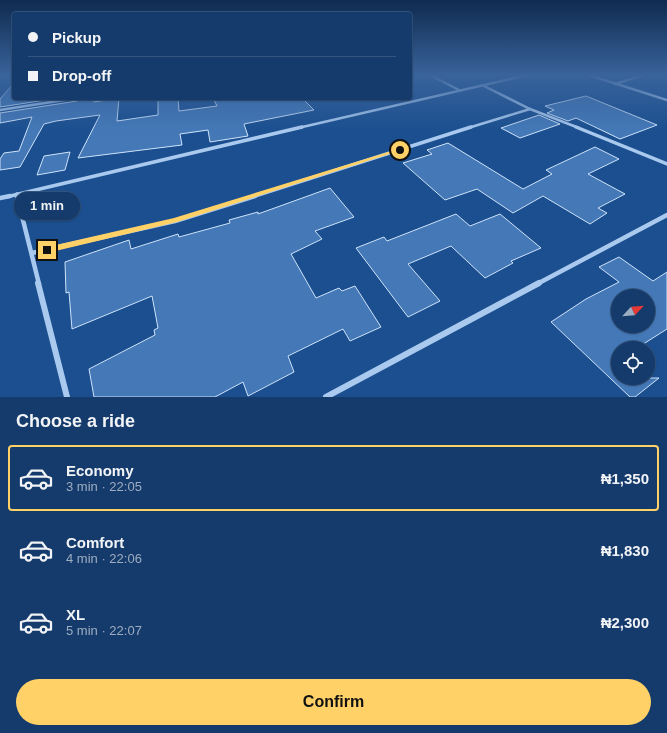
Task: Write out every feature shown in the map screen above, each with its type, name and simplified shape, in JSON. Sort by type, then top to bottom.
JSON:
[{"type":"street","points":[[0,198],[444,94]]},
{"type":"street","points":[[498,94],[530,110],[667,164]]},
{"type":"street","points":[[646,94],[667,100]]},
{"type":"street","points":[[0,110],[64,100]]},
{"type":"street","points":[[32,253],[175,221],[530,110]]},
{"type":"street","points":[[17,194],[32,253],[53,349],[67,397]]},
{"type":"street","points":[[326,397],[667,215]]},
{"type":"building","points":[[5,94],[12,94],[12,100],[46,100],[0,107],[0,99]]},
{"type":"building","points":[[586,96],[657,125],[620,139],[576,118],[568,121],[547,113],[554,110],[545,106]]},
{"type":"building","points":[[94,100],[94,102],[119,100],[117,121],[158,115],[158,100],[178,100],[179,111],[217,106],[214,100],[304,100],[314,110],[244,124],[248,136],[210,142],[208,130],[180,134],[182,145],[78,158],[100,115],[56,121],[44,124],[20,167],[0,170],[0,159],[4,153],[19,151],[32,117],[0,123],[0,113],[77,101]]},
{"type":"building","points":[[539,115],[560,124],[520,138],[501,128]]},
{"type":"building","points":[[448,143],[523,189],[552,174],[546,170],[595,147],[619,159],[588,174],[625,194],[598,208],[607,213],[590,224],[543,196],[513,213],[477,189],[445,200],[403,163],[432,154],[427,150]]},
{"type":"building","points":[[70,152],[65,170],[37,175],[44,156]]},
{"type":"building","points":[[330,188],[354,217],[315,231],[322,239],[291,254],[316,298],[339,288],[342,291],[355,286],[381,327],[350,341],[343,329],[288,356],[294,372],[248,396],[243,382],[215,397],[94,397],[89,369],[155,335],[154,330],[158,328],[152,296],[72,329],[69,292],[66,293],[65,262],[129,240],[131,249],[178,234],[179,237],[230,223],[229,220],[258,212],[258,214]]},
{"type":"building","points":[[456,214],[470,226],[500,214],[541,248],[511,261],[513,263],[485,278],[451,246],[408,264],[440,301],[408,317],[356,248],[384,237],[387,241]]},
{"type":"building","points":[[619,257],[653,281],[667,272],[667,329],[648,341],[611,341],[611,379],[551,322],[586,299],[619,282],[599,267]]},
{"type":"building","points":[[617,385],[650,385],[635,397],[630,397]]},
{"type":"route","points":[[47,250],[175,221],[400,150]]}]
